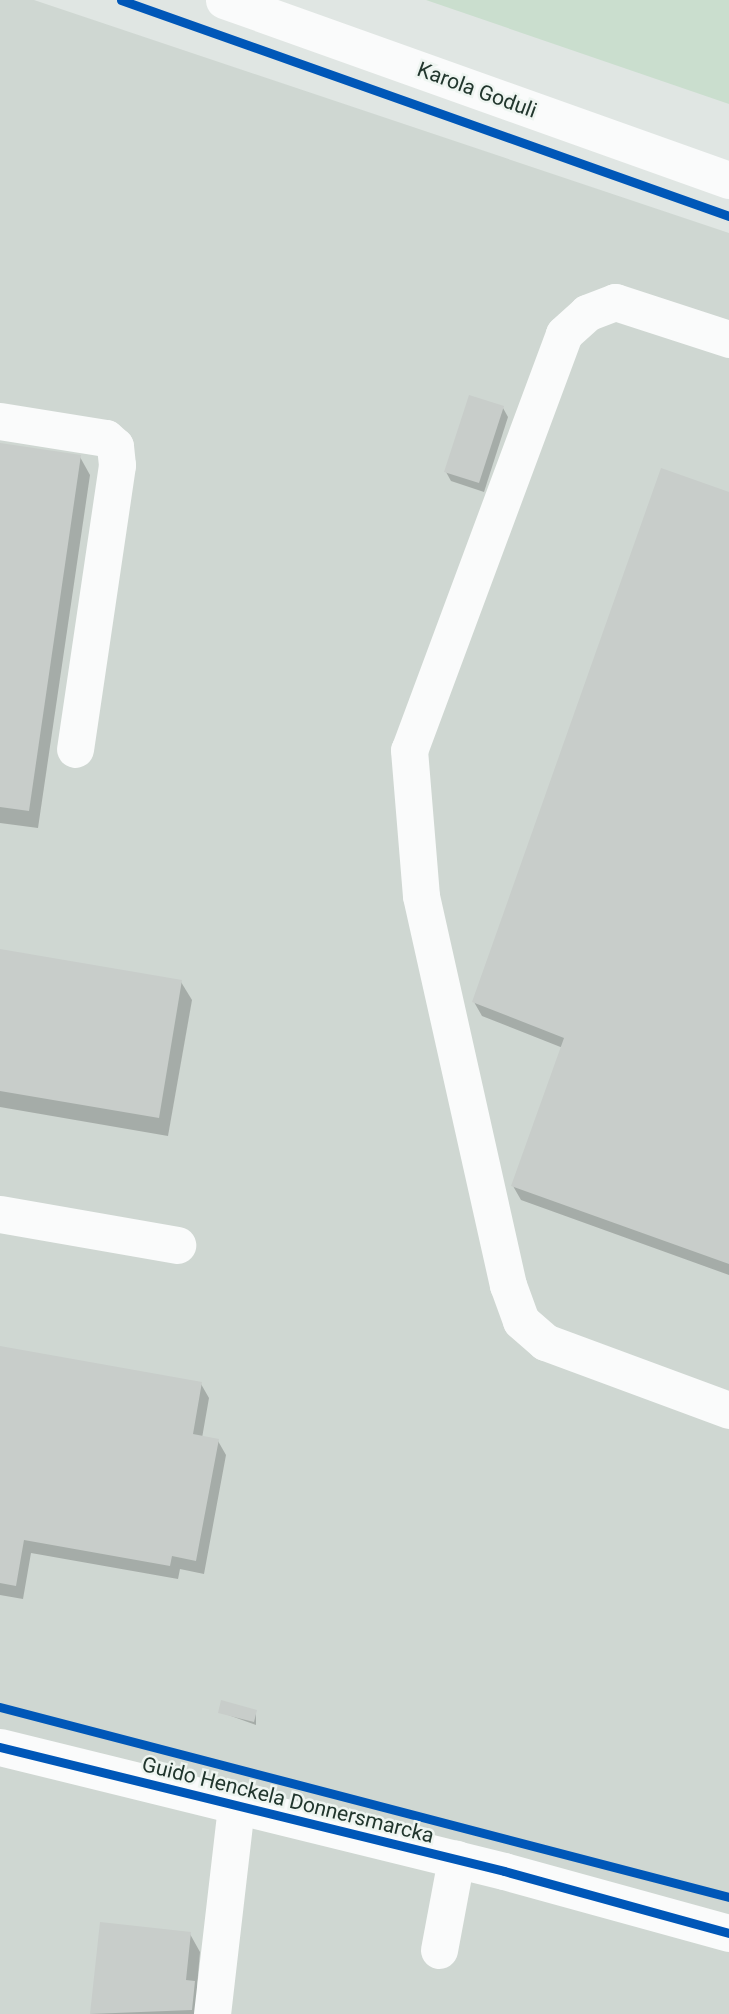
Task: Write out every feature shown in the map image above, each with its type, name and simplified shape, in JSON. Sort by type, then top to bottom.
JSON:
[{"type":"street","name":"Karola Goduli","points":[[224,0],[286,10],[729,180]]},
{"type":"street","points":[[729,339],[615,302],[587,313],[564,334],[409,750],[421,896],[508,1285],[521,1321],[545,1342],[729,1409]]},
{"type":"street","points":[[0,421],[106,438],[115,446],[117,465],[75,749]]},
{"type":"street","points":[[0,1214],[177,1245]]},
{"type":"street","name":"Guido Henckela Donnersmarcka","points":[[0,1747],[456,1859],[729,1933]]},
{"type":"street","points":[[212,2014],[236,1806]]},
{"type":"street","points":[[439,1950],[456,1859]]},
{"type":"shaded area","points":[[0,0],[34,0],[729,233],[729,2014],[0,2014]]},
{"type":"green space","points":[[426,0],[729,0],[729,104]]},
{"type":"building","points":[[469,395],[504,406],[479,483],[444,472]]},
{"type":"building","points":[[0,443],[81,455],[29,811],[0,807]]},
{"type":"building","points":[[661,468],[729,492],[729,1264],[511,1186],[564,1038],[472,1002]]},
{"type":"building","points":[[0,949],[182,980],[159,1118],[0,1091]]},
{"type":"building","points":[[0,1346],[202,1382],[193,1434],[219,1439],[196,1561],[172,1556],[170,1566],[24,1540],[16,1586],[0,1583]]},
{"type":"building","points":[[221,1700],[257,1710],[254,1722],[218,1713]]},
{"type":"building","points":[[100,1922],[191,1932],[186,1980],[195,1981],[192,2010],[90,2014]]},
{"type":"cycle path","points":[[121,0],[729,216]]},
{"type":"cycle path","points":[[0,1707],[729,1897]]},
{"type":"cycle path","points":[[0,1747],[504,1871],[729,1933]]}]
